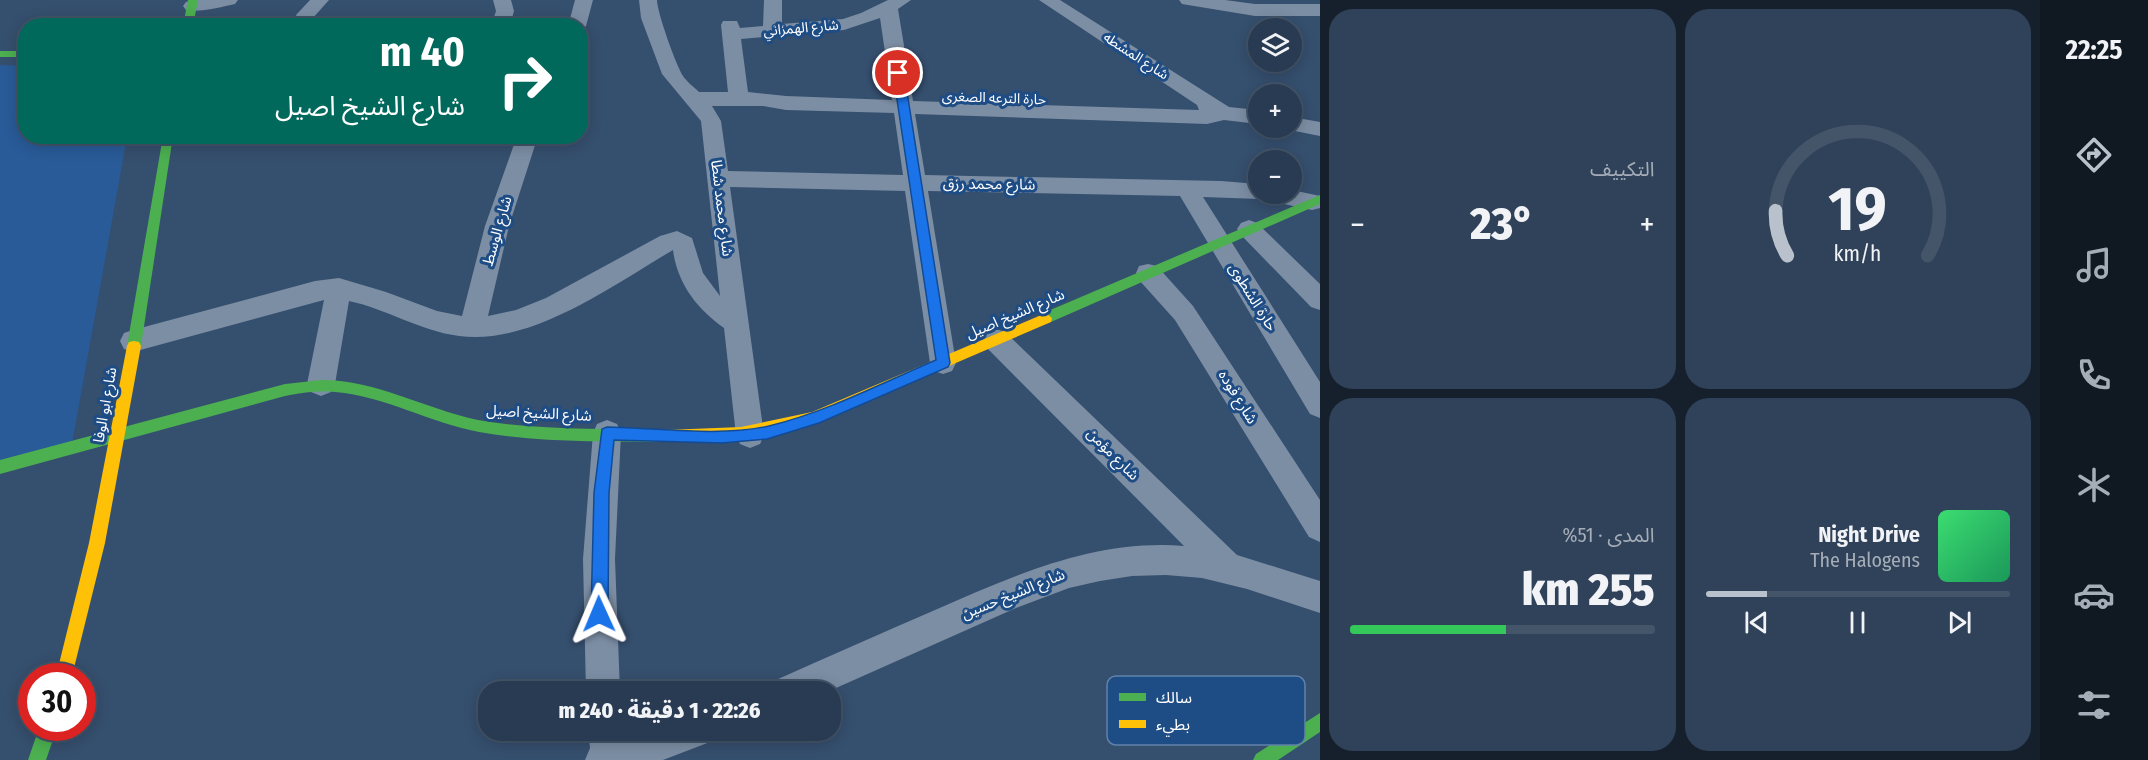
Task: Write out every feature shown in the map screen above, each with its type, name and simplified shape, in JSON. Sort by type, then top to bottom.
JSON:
[{"type":"main road","points":[[189,18],[192,3]]},
{"type":"main road","points":[[0,54],[18,54]]},
{"type":"main road","name":"شارع ابو الوفا","points":[[67,663],[97,549],[167,144]]},
{"type":"main road","name":"شارع الشيخ اصيل","points":[[0,466],[285,390],[321,384],[356,387],[443,418],[506,430],[722,437],[750,435],[807,421],[1316,201]]},
{"type":"main road","points":[[1305,732],[1320,722]]},
{"type":"main road","points":[[36,760],[43,741]]},
{"type":"main road","points":[[1262,760],[1285,745]]},
{"type":"street","points":[[192,3],[229,0]]},
{"type":"street","points":[[305,15],[320,0]]},
{"type":"street","points":[[502,0],[505,11],[503,18]]},
{"type":"street","points":[[579,18],[584,0]]},
{"type":"street","name":"شارع محمد شطا","points":[[648,0],[650,18],[659,35],[671,72],[685,90],[703,106],[711,122],[750,435]]},
{"type":"street","points":[[852,0],[861,20]]},
{"type":"street","name":"شارع المشطه","points":[[1048,0],[1224,113]]},
{"type":"street","points":[[1188,0],[1255,10],[1320,10]]},
{"type":"street","points":[[770,1],[772,31]]},
{"type":"street","points":[[895,4],[903,101],[943,363]]},
{"type":"street","name":"شارع الهمزاني","points":[[739,99],[730,29],[772,31],[826,27],[861,20],[895,4]]},
{"type":"street","name":"حارة الترعه الصغرى","points":[[695,99],[764,99],[786,103],[903,101],[1207,117],[1224,113],[1248,116]]},
{"type":"street","points":[[1302,125],[1319,127]]},
{"type":"street","name":"شارع الوسط","points":[[472,327],[497,226],[525,144]]},
{"type":"street","name":"شارع محمد رزق","points":[[719,179],[1186,188],[1248,191]]},
{"type":"street","name":"حارة الشطوى","points":[[1186,188],[1320,406]]},
{"type":"street","points":[[1249,230],[1320,300]]},
{"type":"street","points":[[133,341],[315,291],[339,288],[361,292],[435,321],[472,327],[511,323],[536,315],[674,240],[684,244],[691,273],[705,296],[736,323]]},
{"type":"street","name":"شارع فوده","points":[[1148,273],[1189,320],[1320,527]]},
{"type":"street","points":[[321,384],[339,288]]},
{"type":"street","name":"شارع مؤمن","points":[[996,340],[1229,569]]},
{"type":"street","points":[[603,681],[599,559],[607,433]]},
{"type":"street","name":"شارع الشيخ حسين","points":[[813,681],[1033,583],[1078,568],[1125,561],[1202,563],[1320,597]]},
{"type":"street","points":[[607,752],[652,741]]},
{"type":"shaded area","points":[[0,65],[18,66],[18,144],[126,144],[72,444],[0,461]]},
{"type":"traffic: fast","points":[[190,18],[193,0]]},
{"type":"traffic: fast","points":[[0,54],[18,54]]},
{"type":"traffic: fast","points":[[134,346],[167,144]]},
{"type":"traffic: fast","points":[[1046,318],[1320,199]]},
{"type":"traffic: fast","points":[[0,467],[285,390],[316,386],[354,388],[443,417],[479,426],[549,433],[666,436]]},
{"type":"traffic: fast","points":[[1305,732],[1320,722]]},
{"type":"traffic: fast","points":[[37,760],[44,741]]},
{"type":"traffic: fast","points":[[1262,760],[1285,745]]},
{"type":"traffic: slow","points":[[666,436],[741,433],[814,418],[1046,318]]},
{"type":"traffic: slow","points":[[67,663],[97,543],[134,346]]},
{"type":"route","points":[[599,614],[599,559],[607,433],[722,437],[767,432],[799,424],[943,363],[898,73]]}]
